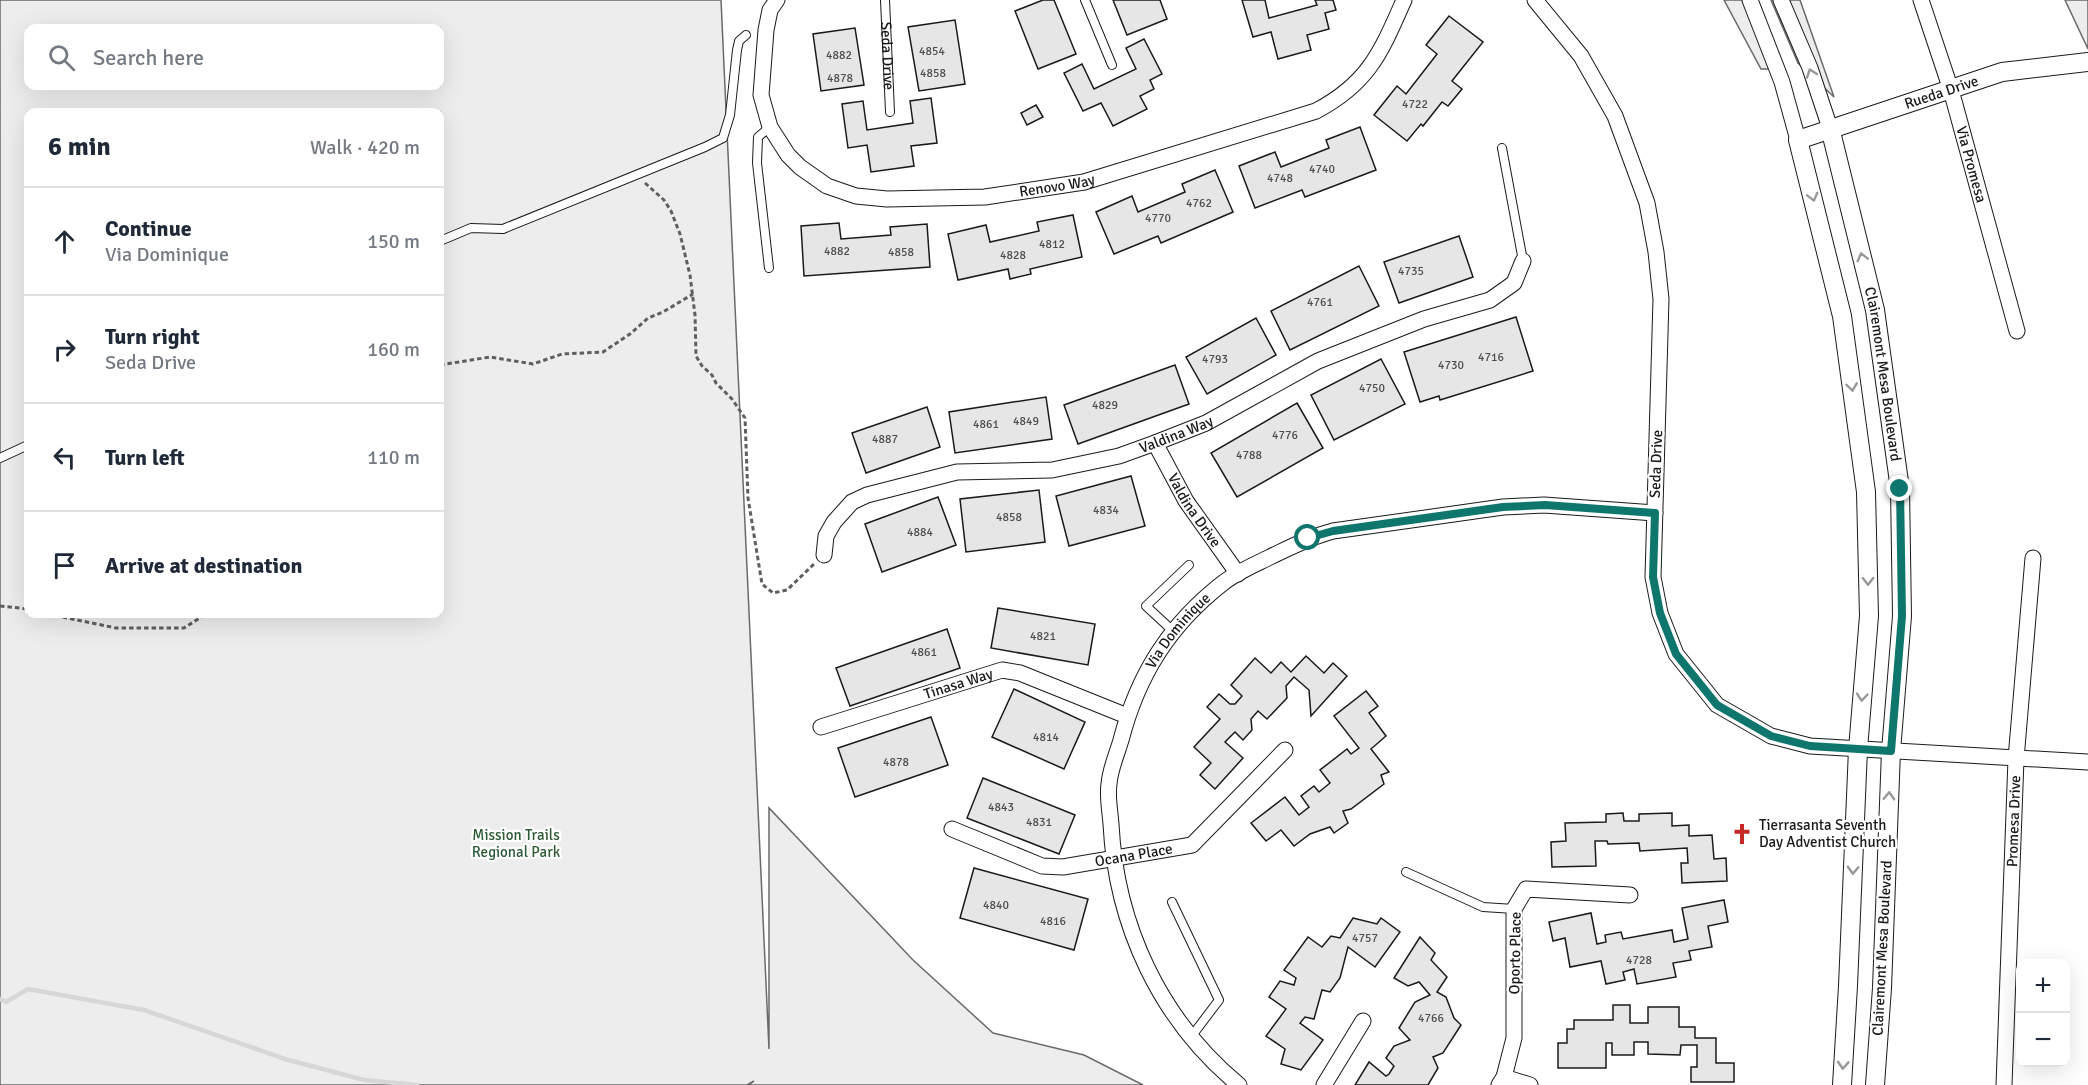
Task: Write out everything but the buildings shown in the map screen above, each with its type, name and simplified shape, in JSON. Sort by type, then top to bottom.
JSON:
[{"type":"street","name":"Renovo Way","points":[[777,0],[770,10],[766,30],[761,95],[770,127],[788,155],[813,177],[842,192],[886,199],[985,197],[1084,182],[1299,117],[1331,103],[1346,93],[1368,71],[1384,45],[1404,0]]},
{"type":"street","name":"Seda Drive","points":[[1535,0],[1581,56],[1615,116],[1647,203],[1656,252],[1661,299],[1653,577],[1660,613],[1676,654],[1717,705],[1771,736],[1810,746],[2088,762]]},
{"type":"street","name":"Clairemont Mesa Boulevard","points":[[1750,0],[1782,82],[1842,316],[1866,492],[1869,616],[1858,749],[1842,1085]]},
{"type":"street","name":"Clairemont Mesa Boulevard","points":[[1781,0],[1810,68],[1830,128],[1875,310],[1900,489],[1902,616],[1891,751],[1882,988],[1875,1085]]},
{"type":"street","name":"Via Promesa","points":[[1921,0],[1951,90],[2017,331]]},
{"type":"street","name":"Rueda Drive","points":[[1798,140],[2002,72],[2088,62]]},
{"type":"street","name":"Valdina Way","points":[[824,555],[826,536],[834,522],[852,502],[867,495],[957,472],[1052,470],[1119,456],[1206,423],[1318,361],[1424,319],[1490,300],[1514,284],[1523,261]]},
{"type":"street","name":"Valdina Drive","points":[[1155,443],[1186,501],[1238,574]]},
{"type":"street","name":"Via Dominique","points":[[1239,1085],[1191,1037],[1159,991],[1142,957],[1125,914],[1112,858],[1109,784],[1127,716],[1144,674],[1173,631],[1223,583],[1308,538],[1333,531],[1503,507],[1545,505],[1655,513]]},
{"type":"street","name":"Promesa Drive","points":[[2004,1085],[2016,759],[2033,558]]},
{"type":"street","name":"Tinasa Way","points":[[821,727],[1002,670],[1020,673],[1127,716]]},
{"type":"street","name":"Ocana Place","points":[[952,829],[1042,866],[1064,867],[1191,845],[1286,750]]},
{"type":"street","name":"Oporto Place","points":[[1502,1081],[1514,1038],[1514,909],[1526,889],[1630,895]]},
{"type":"street","points":[[1324,1085],[1363,1021]]},
{"type":"street","points":[[1502,1081],[1530,1085]]},
{"type":"lane","name":"Seda Drive","points":[[885,0],[890,112]]},
{"type":"lane","points":[[1085,0],[1112,65]]},
{"type":"lane","points":[[444,239],[471,228],[503,229],[723,138],[730,115],[739,41],[746,35]]},
{"type":"lane","points":[[769,268],[757,163],[758,137],[770,127]]},
{"type":"lane","points":[[1502,148],[1523,261]]},
{"type":"lane","points":[[0,458],[24,447]]},
{"type":"lane","points":[[1173,631],[1146,606],[1189,565]]},
{"type":"lane","points":[[1406,872],[1483,907],[1514,909]]},
{"type":"lane","points":[[1172,902],[1219,1000],[1191,1037]]},
{"type":"path","points":[[637,175],[664,200],[671,211],[685,253],[693,294],[696,356],[745,418],[748,498],[762,584],[773,593],[787,590],[824,555]]},
{"type":"path","points":[[444,364],[490,357],[533,364],[562,354],[603,352],[648,318],[693,294]]},
{"type":"path","points":[[0,606],[24,609]]},
{"type":"path","points":[[67,618],[116,628],[184,628],[200,618]]},
{"type":"shaded area","name":"Mission Trails Regional Park","points":[[0,0],[721,0],[769,1049],[769,808],[913,960],[993,1033],[1084,1055],[1143,1085],[749,1085],[754,1081],[747,1085],[0,1085]]},
{"type":"shaded area","points":[[1724,0],[1743,0],[1771,69],[1761,69]]},
{"type":"shaded area","points":[[1771,0],[1800,0],[1834,97],[1798,63]]},
{"type":"shaded area","points":[[2065,0],[2088,0],[2088,49]]},
{"type":"waterway","points":[[0,999],[6,1002],[28,989],[144,1010],[285,1059],[364,1080],[417,1085]]},
{"type":"place","name":"Tierrasanta Seventh Day Adventist Church","points":[[1742,834]]},
{"type":"route","points":[[1308,538],[1333,531],[1503,507],[1545,505],[1655,513],[1653,577],[1660,613],[1676,654],[1717,705],[1771,736],[1810,746],[1891,751],[1902,616],[1900,489]]}]
